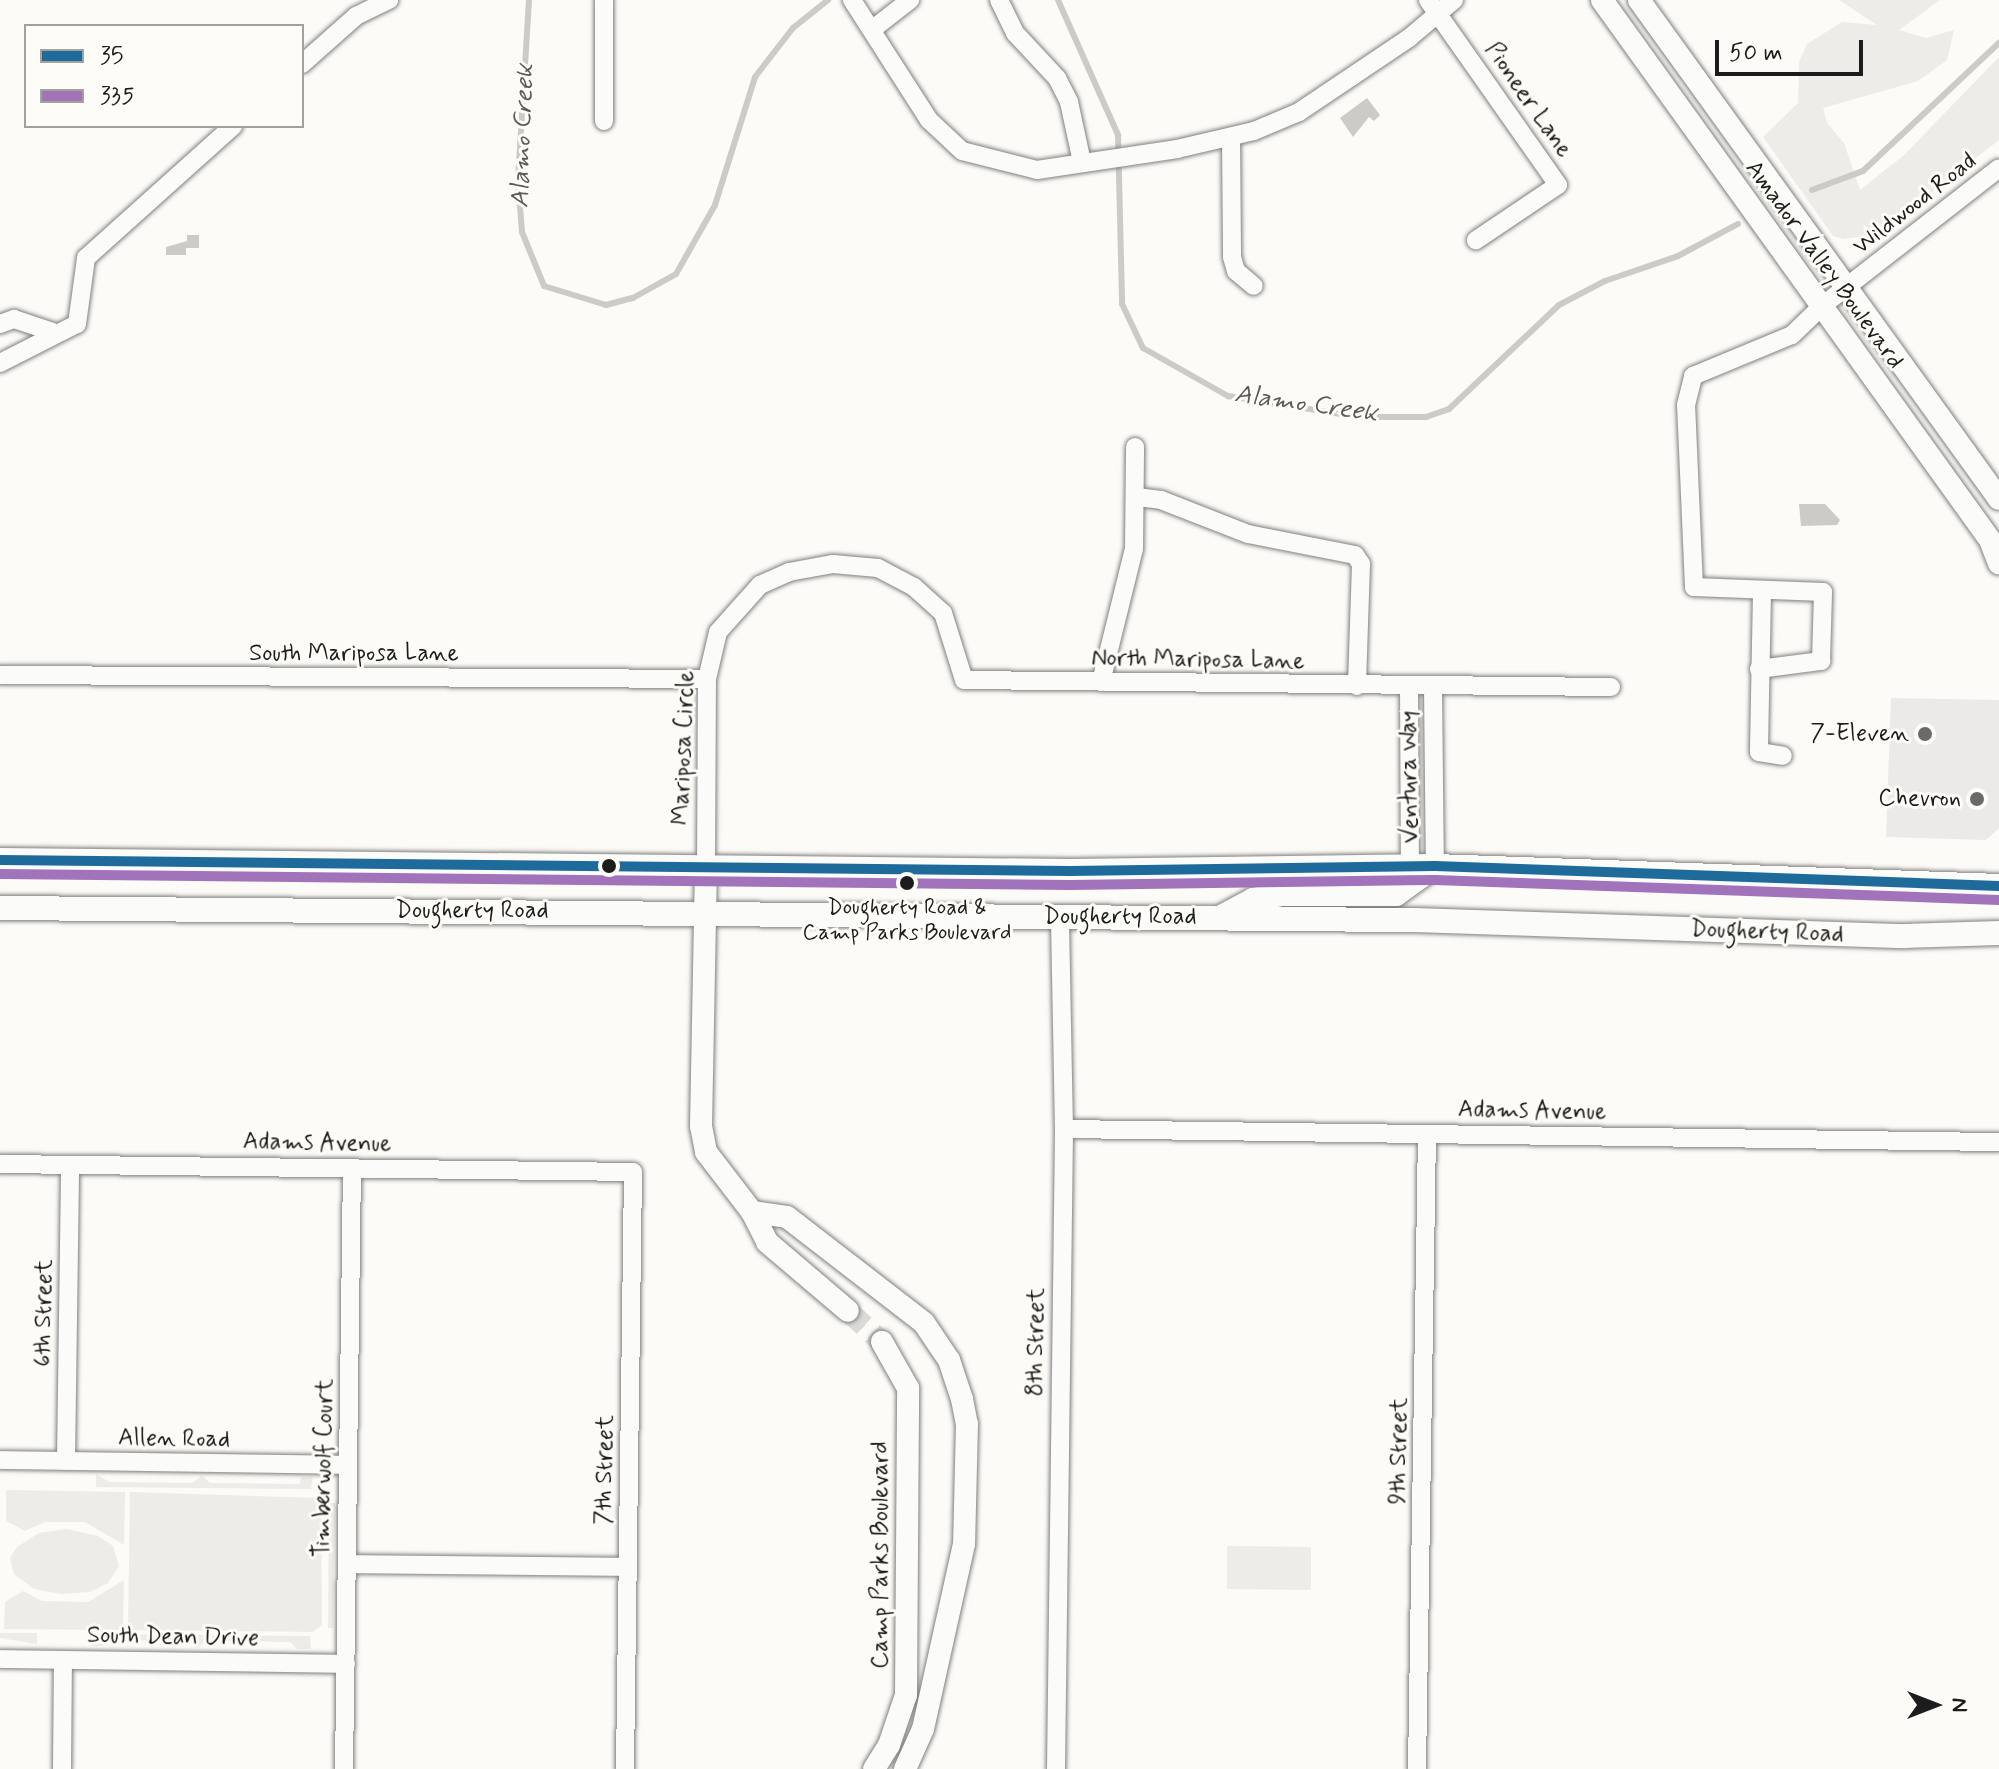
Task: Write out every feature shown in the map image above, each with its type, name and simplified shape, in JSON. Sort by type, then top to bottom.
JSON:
[{"type":"main road","name":"Dougherty Road","points":[[0,860],[1070,871],[1435,866],[1999,886]]},
{"type":"main road","points":[[1218,918],[1253,900],[1281,894],[1396,894],[1435,866]]},
{"type":"main road","name":"Dougherty Road","points":[[0,908],[1060,916],[1905,936],[1999,933]]},
{"type":"street","points":[[304,62],[356,16],[389,0]]},
{"type":"street","points":[[604,0],[604,121]]},
{"type":"street","points":[[852,0],[870,23],[929,120],[962,151],[1037,170],[1177,149],[1231,137],[1299,112],[1433,7],[1454,0]]},
{"type":"street","points":[[870,23],[910,0]]},
{"type":"street","points":[[999,0],[1015,33],[1057,78],[1069,102],[1086,162]]},
{"type":"street","name":"Amador Valley Boulevard","points":[[1602,0],[1990,540],[1999,563]]},
{"type":"street","name":"Amador Valley Boulevard","points":[[1639,0],[1999,499]]},
{"type":"street","name":"Pioneer Lane","points":[[1433,7],[1558,185],[1476,240]]},
{"type":"street","points":[[0,363],[53,332],[77,324],[86,258],[231,128]]},
{"type":"street","points":[[1231,137],[1232,257],[1236,271],[1254,286]]},
{"type":"street","name":"Wildwood Road","points":[[1762,592],[1694,587],[1686,405],[1693,376],[1792,335],[1822,306],[1999,168]]},
{"type":"street","points":[[0,324],[14,319],[53,332]]},
{"type":"street","points":[[1101,682],[1134,549],[1137,497],[1135,447]]},
{"type":"street","points":[[1137,497],[1161,500],[1248,534],[1355,555],[1361,564],[1357,686]]},
{"type":"street","name":"Mariposa Circle","points":[[706,866],[707,679],[718,632],[760,585],[833,564],[878,568],[914,587],[943,613],[964,680]]},
{"type":"street","points":[[1759,669],[1821,661],[1823,592],[1762,592],[1759,669],[1759,752],[1783,756]]},
{"type":"street","name":"South Mariposa Lane","points":[[0,675],[707,679]]},
{"type":"street","name":"North Mariposa Lane","points":[[964,680],[1611,687]]},
{"type":"street","name":"Ventura Way","points":[[1409,687],[1410,866]]},
{"type":"street","name":"Ventura Way","points":[[1433,687],[1435,866]]},
{"type":"street","points":[[706,866],[701,1126],[706,1152],[752,1212],[767,1242],[848,1311]]},
{"type":"street","name":"8th Street","points":[[1056,1769],[1064,1129],[1060,916]]},
{"type":"street","name":"Adams Avenue","points":[[1064,1129],[1999,1142]]},
{"type":"street","name":"9th Street","points":[[1417,1769],[1427,1134]]},
{"type":"street","name":"Adams Avenue","points":[[0,1164],[633,1172]]},
{"type":"street","name":"6th Street","points":[[66,1461],[70,1165]]},
{"type":"street","name":"Timberwolf Court","points":[[344,1769],[352,1168]]},
{"type":"street","name":"7th Street","points":[[625,1769],[633,1172]]},
{"type":"street","points":[[752,1212],[787,1217],[924,1323],[949,1360],[962,1399],[967,1424],[964,1544],[923,1729],[905,1769]]},
{"type":"street","name":"Camp Parks Boulevard","points":[[874,1769],[889,1745],[906,1695],[908,1388],[882,1342]]},
{"type":"street","name":"Allen Road","points":[[0,1460],[348,1465]]},
{"type":"street","points":[[347,1564],[628,1567]]},
{"type":"street","name":"South Dean Drive","points":[[0,1659],[346,1664]]},
{"type":"street","points":[[62,1769],[63,1660]]},
{"type":"shaded area","points":[[1839,0],[1940,0],[1899,30],[1926,38],[1954,30],[1947,60],[1918,81],[1823,108],[1827,123],[1844,143],[1860,190],[1903,156],[1999,57],[1999,140],[1893,223],[1866,236],[1843,239],[1833,236],[1763,137],[1798,103],[1799,62],[1807,44],[1842,22],[1877,25]]},
{"type":"shaded area","points":[[1367,98],[1380,115],[1374,121],[1369,117],[1353,137],[1340,118]]},
{"type":"shaded area","points":[[187,235],[199,235],[199,248],[186,248],[186,255],[166,255],[166,247],[187,241]]},
{"type":"shaded area","points":[[1799,504],[1825,504],[1840,520],[1837,525],[1801,526]]},
{"type":"shaded area","points":[[1891,698],[1999,700],[1999,828],[1986,840],[1886,837]]},
{"type":"shaded area","points":[[96,1474],[109,1482],[192,1483],[202,1476],[210,1483],[300,1484],[301,1477],[313,1477],[311,1489],[96,1487]]},
{"type":"shaded area","points":[[6,1490],[125,1492],[124,1545],[85,1522],[45,1522],[25,1531],[6,1521]]},
{"type":"shaded area","points":[[130,1492],[321,1498],[322,1625],[313,1632],[128,1630]]},
{"type":"shaded area","points":[[329,1503],[335,1503],[333,1628],[328,1628]]},
{"type":"shaded area","points":[[67,1529],[98,1536],[113,1546],[119,1566],[108,1583],[90,1592],[61,1594],[34,1589],[14,1574],[10,1558],[17,1547],[39,1533]]},
{"type":"shaded area","points":[[1227,1546],[1311,1547],[1311,1590],[1227,1589]]},
{"type":"shaded area","points":[[124,1580],[123,1630],[4,1629],[5,1602],[23,1591],[42,1601],[88,1602]]},
{"type":"shaded area","points":[[0,1633],[37,1633],[37,1644],[0,1638]]},
{"type":"shaded area","points":[[93,1634],[310,1636],[311,1649],[297,1649],[290,1642],[208,1641],[196,1648],[190,1641],[107,1640],[103,1646],[92,1646]]},
{"type":"waterway","name":"Alamo Creek","points":[[529,0],[518,181],[522,232],[544,286],[606,305],[633,298],[676,274],[715,205],[755,77],[793,28],[828,0]]},
{"type":"waterway","name":"Alamo Creek","points":[[1058,0],[1118,135],[1122,304],[1143,348],[1228,396],[1359,417],[1426,417],[1449,409],[1559,305],[1605,281],[1678,256],[1738,224]]},
{"type":"waterway","name":"Alamo Creek","points":[[1812,190],[1863,171],[1999,43]]},
{"type":"tunnel","points":[[848,1311],[882,1342]]},
{"type":"transit line","name":"35","points":[[0,860],[1070,871],[1435,866],[1999,886]]},
{"type":"transit line","name":"335","points":[[0,874],[1070,885],[1435,880],[1999,900]]},
{"type":"place","name":"7-Eleven","points":[[1925,734]]},
{"type":"place","name":"Chevron","points":[[1977,799]]},
{"type":"place","name":"Dougherty Road & Camp Parks Boulevard","points":[[907,883]]}]
